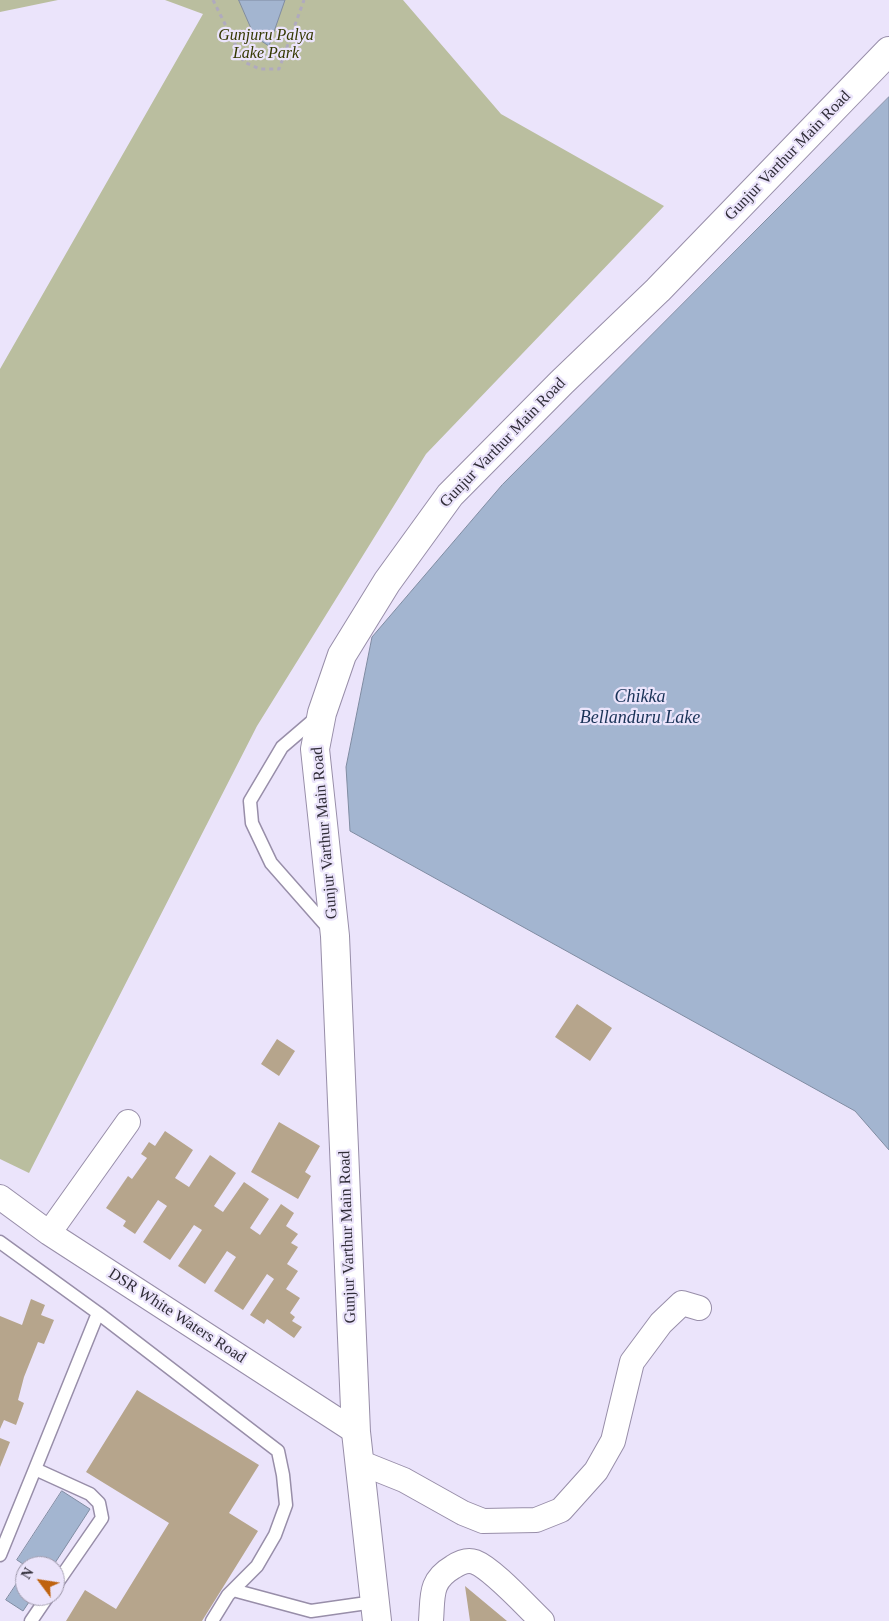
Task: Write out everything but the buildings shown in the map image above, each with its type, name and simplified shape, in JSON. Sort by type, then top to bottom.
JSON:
[{"type":"main road","name":"Gunjur Varthur Main Road","points":[[376,1611],[356,1432],[335,936],[314,749],[322,713],[342,655],[387,582],[450,495],[562,382],[658,290],[889,51]]},
{"type":"street","points":[[49,1233],[128,1122]]},
{"type":"street","name":"DSR White Waters Road","points":[[0,1197],[49,1233],[356,1432]]},
{"type":"street","points":[[359,1462],[404,1480],[463,1513],[483,1521],[536,1520],[561,1510],[596,1471],[612,1441],[632,1362],[661,1323],[682,1303],[699,1308]]},
{"type":"street","points":[[432,1621],[434,1584],[445,1572],[461,1562],[474,1561],[485,1568],[542,1621]]},
{"type":"lane","points":[[322,713],[282,747],[250,801],[252,823],[271,863],[335,936]]},
{"type":"lane","points":[[0,1242],[98,1312],[278,1451],[284,1475],[286,1504],[275,1536],[257,1566],[233,1590],[212,1621]]},
{"type":"lane","points":[[0,1555],[98,1312]]},
{"type":"lane","points":[[35,1469],[90,1494],[99,1503],[102,1518],[65,1572]]},
{"type":"lane","points":[[233,1590],[311,1616],[376,1611]]},
{"type":"lane","points":[[31,1621],[41,1606]]},
{"type":"path","points":[[213,0],[244,62],[260,69],[279,69],[304,0]]},
{"type":"green space","points":[[0,0],[58,0],[0,12]]},
{"type":"green space","name":"Gunjuru Palya Lake Park","points":[[165,0],[403,0],[501,114],[664,206],[426,454],[257,726],[29,1173],[0,1159],[0,369],[203,14]]},
{"type":"water","points":[[239,0],[285,0],[269,46],[255,37]]},
{"type":"water","name":"Chikka Bellanduru Lake","points":[[889,97],[889,1150],[855,1111],[350,831],[346,767],[372,637],[502,485]]},
{"type":"water","points":[[62,1491],[90,1509],[59,1556],[20,1556]]},
{"type":"water","points":[[15,1586],[15,1606],[6,1600]]},
{"type":"water","points":[[15,1606],[26,1606],[23,1611]]}]
